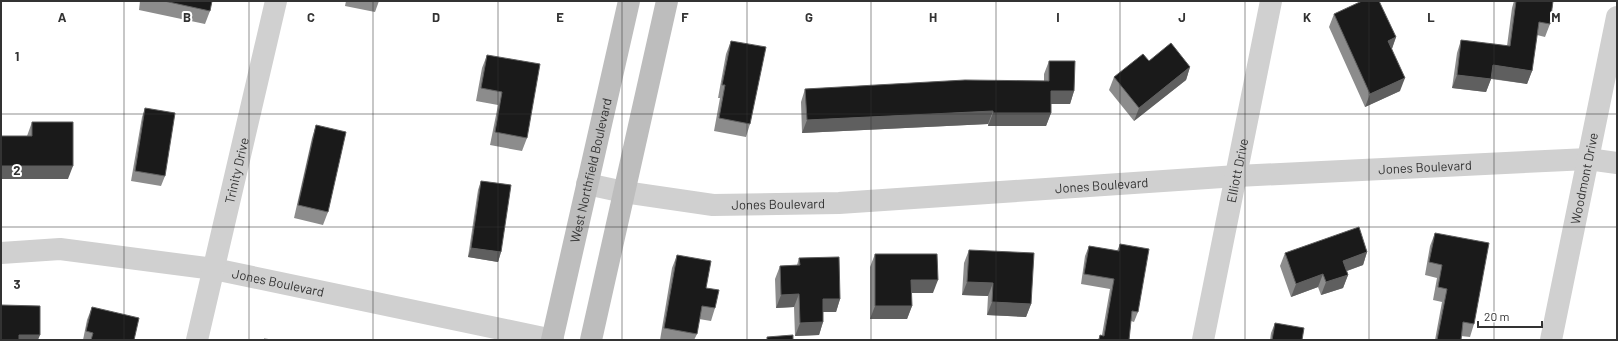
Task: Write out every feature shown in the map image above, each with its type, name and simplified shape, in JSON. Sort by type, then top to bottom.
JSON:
[{"type":"main road","name":"West Northfield Boulevard","points":[[553,340],[629,1]]},
{"type":"main road","points":[[591,340],[667,1]]},
{"type":"street","name":"Trinity Drive","points":[[197,340],[276,1]]},
{"type":"street","name":"Elliott Drive","points":[[1203,340],[1271,1]]},
{"type":"street","name":"Woodmont Drive","points":[[1551,340],[1617,17]]},
{"type":"street","name":"Jones Boulevard","points":[[587,184],[624,192],[713,205],[839,203],[1237,176],[1588,159],[1617,163]]},
{"type":"street","name":"Jones Boulevard","points":[[1,253],[60,249],[214,269],[553,340]]},
{"type":"building","points":[[164,1],[212,1],[210,11]]},
{"type":"building","points":[[1362,1],[1379,1],[1396,37],[1388,41],[1405,78],[1370,94],[1334,14]]},
{"type":"building","points":[[1516,1],[1553,1],[1550,24],[1539,22],[1532,71],[1493,65],[1491,79],[1457,75],[1461,40],[1510,46]]},
{"type":"building","points":[[731,41],[766,47],[750,124],[719,118],[725,85],[722,85]]},
{"type":"building","points":[[1171,43],[1190,67],[1139,108],[1114,77],[1143,54],[1149,61]]},
{"type":"building","points":[[487,55],[540,64],[527,138],[495,132],[502,92],[481,88]]},
{"type":"building","points":[[1049,61],[1075,61],[1074,91],[1051,91],[1051,113],[993,113],[993,111],[807,120],[805,89],[965,80],[1049,81]]},
{"type":"building","points":[[145,108],[175,113],[165,176],[135,171]]},
{"type":"building","points":[[32,122],[73,122],[73,166],[1,166],[1,136],[32,136]]},
{"type":"building","points":[[316,125],[346,132],[328,212],[298,205]]},
{"type":"building","points":[[481,181],[511,185],[501,252],[471,248]]},
{"type":"building","points":[[1359,227],[1367,252],[1343,261],[1348,275],[1326,282],[1323,274],[1296,284],[1285,253]]},
{"type":"building","points":[[1435,233],[1489,243],[1474,324],[1463,322],[1461,340],[1437,340],[1447,289],[1438,287],[1442,265],[1429,262]]},
{"type":"building","points":[[1120,244],[1149,249],[1138,312],[1132,311],[1129,340],[1099,340],[1100,335],[1104,336],[1114,279],[1084,274],[1089,246],[1119,251]]},
{"type":"building","points":[[969,250],[1034,253],[1031,304],[992,302],[993,283],[967,282]]},
{"type":"building","points":[[875,254],[937,254],[938,280],[911,280],[912,306],[875,306]]},
{"type":"building","points":[[677,255],[711,261],[706,288],[719,290],[715,308],[702,306],[697,334],[664,328]]},
{"type":"building","points":[[839,257],[840,299],[823,299],[823,322],[800,323],[799,294],[781,295],[780,266],[800,265],[799,258]]},
{"type":"building","points":[[1,305],[40,306],[40,335],[19,335],[19,340],[1,340]]},
{"type":"building","points":[[92,307],[139,318],[134,340],[91,340],[93,333],[86,331]]},
{"type":"building","points":[[1275,323],[1304,328],[1302,340],[1272,340]]},
{"type":"building","points":[[793,335],[793,340],[767,340],[767,337]]}]
